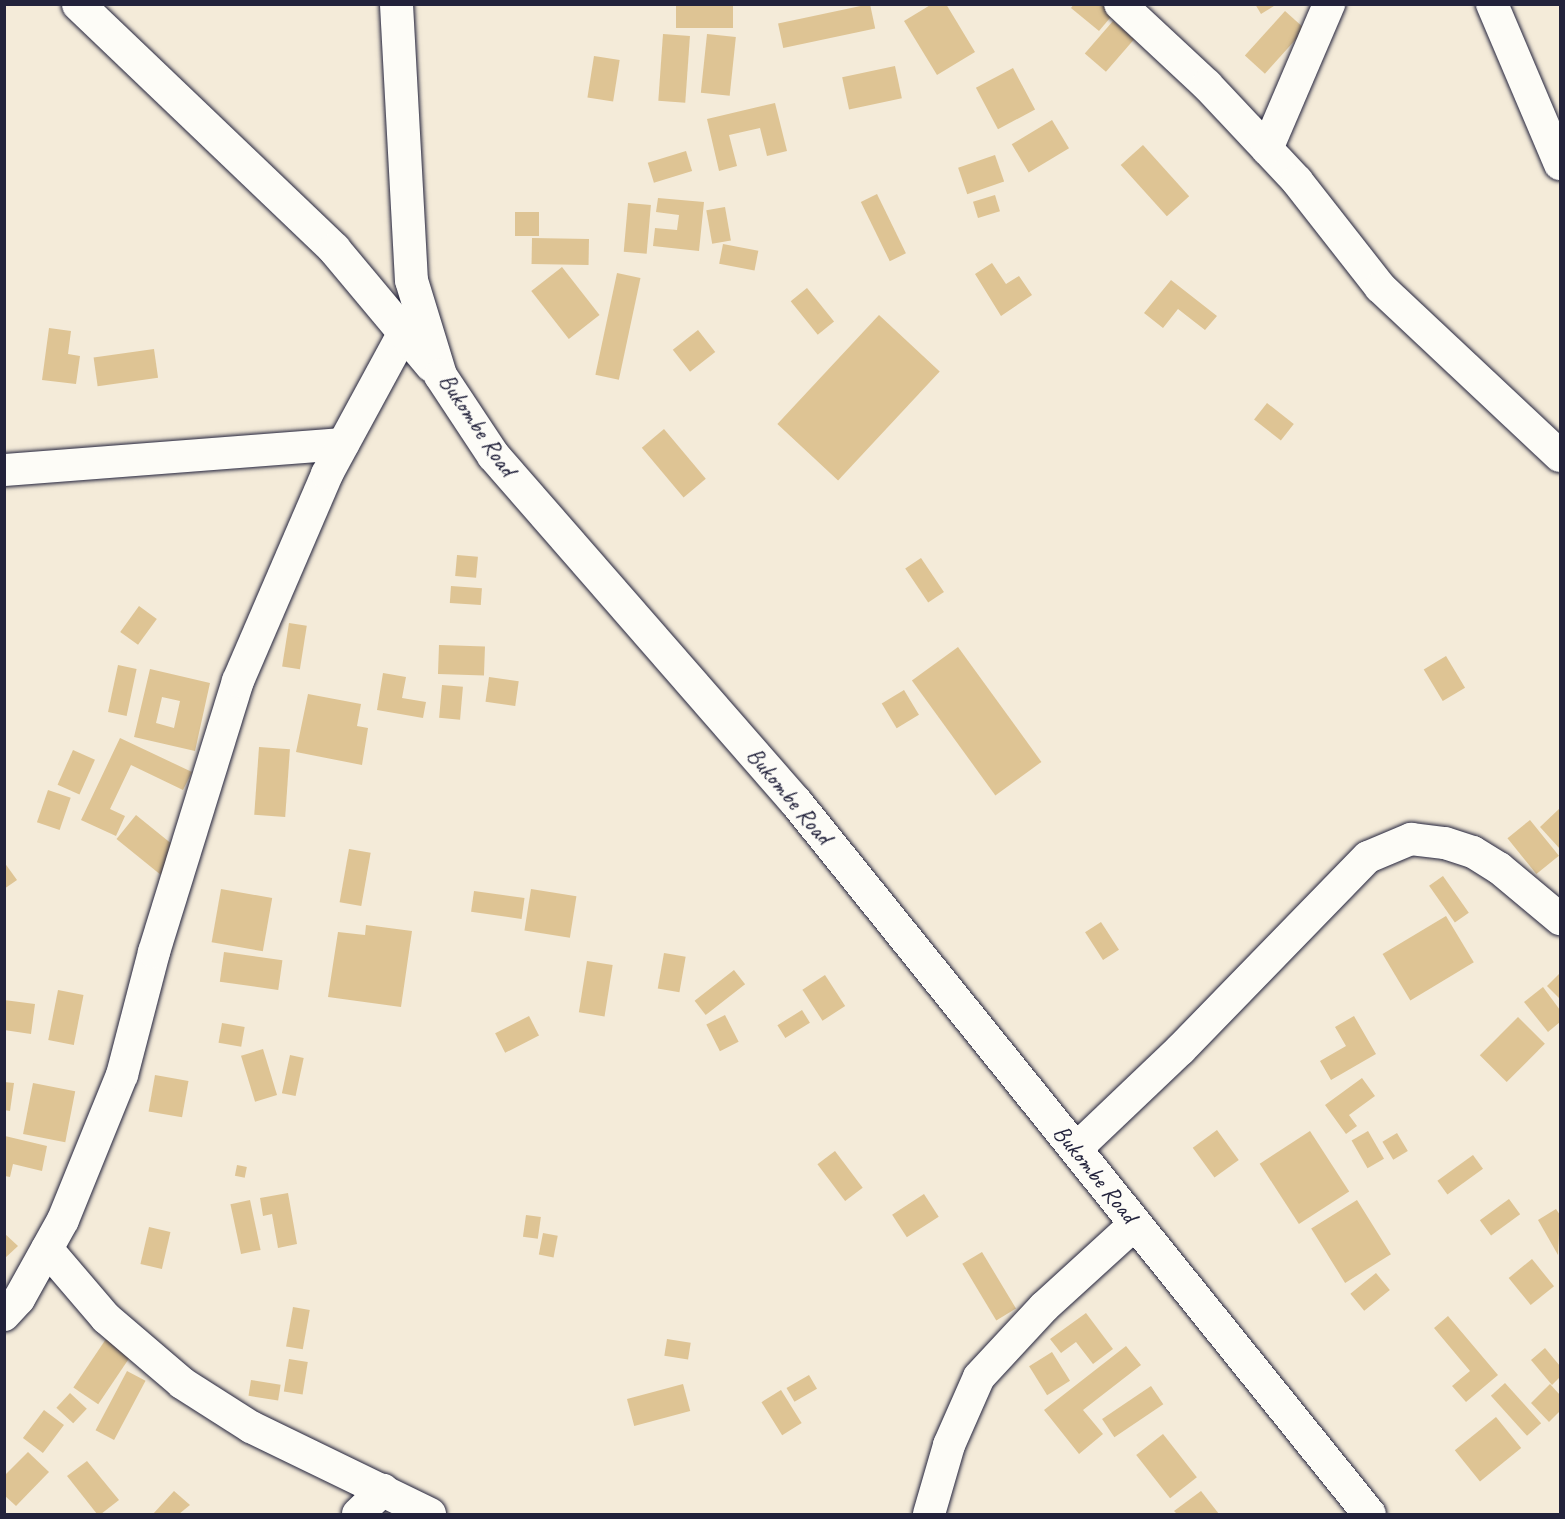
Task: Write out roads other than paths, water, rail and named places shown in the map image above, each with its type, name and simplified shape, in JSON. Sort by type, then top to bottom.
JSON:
[{"type":"main road","points":[[78,4],[334,249],[440,375]]},
{"type":"main road","name":"Bukombe Road","points":[[396,4],[411,280],[440,375],[493,455],[795,801],[1369,1515]]},
{"type":"street","points":[[1120,4],[1207,85],[1267,149],[1380,287],[1560,456]]},
{"type":"street","points":[[1267,149],[1329,4]]},
{"type":"street","points":[[1492,4],[1560,164]]},
{"type":"street","points":[[4,1315],[19,1299],[63,1220],[122,1075],[154,952],[238,681],[343,444],[404,332]]},
{"type":"street","points":[[4,470],[343,444]]},
{"type":"street","points":[[1076,1149],[1180,1050],[1368,857],[1411,839],[1445,843],[1473,852],[1499,868],[1560,919]]},
{"type":"street","points":[[929,1515],[949,1445],[979,1377],[1044,1307],[1135,1224]]},
{"type":"street","points":[[47,1249],[106,1318],[182,1383],[251,1427],[430,1515]]},
{"type":"street","points":[[358,1515],[383,1490]]}]
